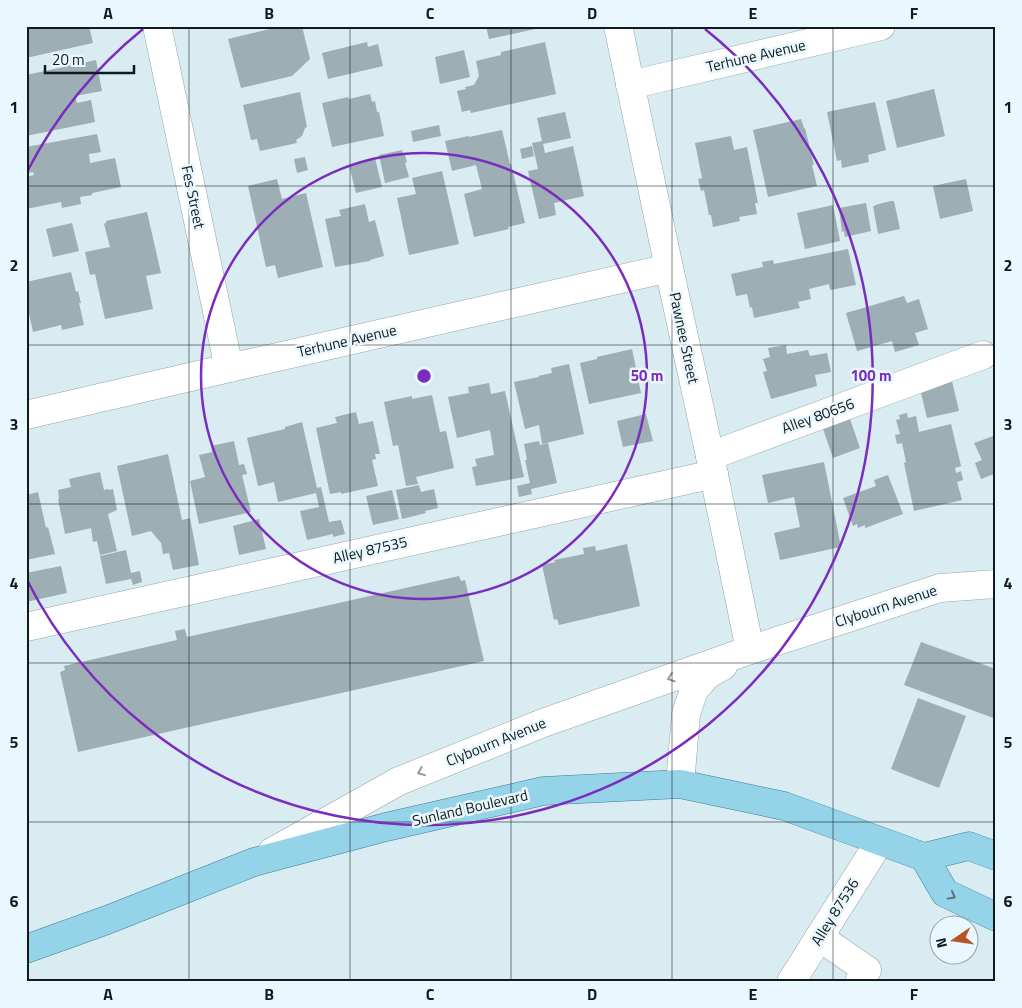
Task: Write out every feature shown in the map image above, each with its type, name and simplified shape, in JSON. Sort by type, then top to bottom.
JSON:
[{"type":"main road","name":"Sunland Boulevard","points":[[26,949],[107,920],[254,862],[386,826],[543,791],[680,784],[784,806],[924,857]]},
{"type":"main road","points":[[996,856],[969,846],[924,857],[945,894],[996,917]]},
{"type":"street","name":"Fes Street","points":[[157,26],[229,368]]},
{"type":"street","name":"Pawnee Street","points":[[618,26],[750,650]]},
{"type":"street","name":"Terhune Avenue","points":[[630,85],[881,26]]},
{"type":"street","name":"Terhune Avenue","points":[[26,415],[668,268]]},
{"type":"street","name":"Alley 80656","points":[[712,465],[983,355]]},
{"type":"street","name":"Alley 87535","points":[[26,627],[712,465]]},
{"type":"street","name":"Clybourn Avenue","points":[[254,862],[399,781],[543,723],[750,650],[940,588],[996,584]]},
{"type":"street","name":"Clybourn Avenue","points":[[680,784],[686,714],[694,690],[707,675],[750,650]]},
{"type":"street","name":"Alley 87536","points":[[791,982],[880,841]]},
{"type":"street","points":[[819,937],[867,970],[860,982]]},
{"type":"building","points":[[26,26],[89,26],[93,43],[26,58]]},
{"type":"building","points":[[282,26],[302,26],[310,59],[292,76],[241,88],[228,39]]},
{"type":"building","points":[[486,26],[540,26],[540,28],[489,39]]},
{"type":"building","points":[[367,42],[368,47],[378,44],[383,66],[328,79],[322,53]]},
{"type":"building","points":[[545,42],[556,94],[471,113],[470,110],[462,112],[457,91],[474,85],[479,76],[476,61],[501,55],[501,52]]},
{"type":"building","points":[[464,50],[470,77],[440,84],[435,57]]},
{"type":"building","points":[[96,60],[102,91],[75,96],[77,103],[91,100],[95,122],[26,136],[26,75]]},
{"type":"building","points":[[934,89],[945,136],[897,148],[886,101]]},
{"type":"building","points":[[300,92],[307,127],[302,136],[296,140],[297,143],[260,151],[257,139],[251,140],[243,105]]},
{"type":"building","points":[[370,94],[372,102],[375,101],[377,112],[379,112],[384,136],[332,147],[322,103]]},
{"type":"building","points":[[875,102],[886,150],[868,155],[869,162],[842,168],[841,160],[837,161],[827,112]]},
{"type":"building","points":[[565,112],[571,138],[543,144],[545,153],[573,146],[584,196],[554,203],[556,215],[539,219],[528,171],[538,169],[532,143],[542,141],[537,118]]},
{"type":"building","points":[[801,119],[814,165],[812,165],[817,186],[768,197],[753,130]]},
{"type":"building","points":[[439,125],[441,136],[413,142],[411,131]]},
{"type":"building","points":[[502,130],[525,223],[508,227],[509,229],[474,237],[464,194],[482,189],[476,165],[452,171],[445,141]]},
{"type":"building","points":[[97,134],[101,152],[89,154],[90,163],[115,158],[121,187],[80,197],[81,204],[62,208],[61,202],[26,209],[26,177],[34,175],[33,172],[29,173],[26,147]]},
{"type":"building","points":[[731,136],[734,150],[747,147],[758,203],[755,203],[757,214],[739,217],[740,221],[713,227],[704,190],[701,191],[698,179],[702,178],[695,143]]},
{"type":"building","points":[[532,146],[534,156],[522,159],[520,149]]},
{"type":"building","points":[[402,150],[407,162],[405,163],[409,177],[385,183],[379,155]]},
{"type":"building","points":[[305,157],[308,170],[297,173],[294,159]]},
{"type":"building","points":[[375,158],[382,187],[356,193],[349,165]]},
{"type":"building","points":[[442,171],[459,244],[409,255],[397,198],[416,194],[412,178]]},
{"type":"building","points":[[277,179],[282,199],[306,193],[323,267],[278,278],[275,265],[266,267],[248,186]]},
{"type":"building","points":[[966,179],[973,211],[940,219],[933,186]]},
{"type":"building","points":[[894,201],[900,229],[878,234],[873,206]]},
{"type":"building","points":[[866,203],[871,231],[845,237],[844,231],[842,232],[839,208]]},
{"type":"building","points":[[365,204],[369,222],[375,220],[384,256],[370,261],[335,267],[325,219],[341,216],[339,210]]},
{"type":"building","points":[[833,205],[840,241],[805,249],[797,213]]},
{"type":"building","points":[[147,212],[161,273],[146,276],[153,309],[105,319],[95,274],[90,275],[85,252],[110,247],[104,224],[106,221]]},
{"type":"building","points":[[72,223],[79,251],[53,257],[46,229]]},
{"type":"building","points":[[848,249],[856,285],[830,290],[829,284],[809,289],[811,299],[798,302],[800,308],[754,318],[747,294],[736,296],[731,274],[763,267],[762,262],[773,260],[774,264]]},
{"type":"building","points":[[71,272],[81,303],[79,303],[84,325],[62,330],[61,325],[33,332],[26,300],[26,282]]},
{"type":"building","points":[[904,296],[907,303],[919,299],[928,329],[915,333],[919,345],[895,352],[892,341],[857,351],[846,313]]},
{"type":"building","points":[[786,345],[787,354],[808,350],[810,356],[827,353],[831,372],[815,375],[817,386],[771,399],[763,372],[767,371],[763,359],[770,357],[768,348]]},
{"type":"building","points":[[632,349],[641,393],[589,404],[580,363]]},
{"type":"building","points":[[569,364],[584,434],[542,444],[539,425],[525,429],[514,382],[552,373],[551,368]]},
{"type":"building","points":[[952,381],[959,411],[927,418],[921,393]]},
{"type":"building","points":[[489,383],[491,394],[505,391],[524,477],[476,486],[472,467],[477,466],[475,459],[494,455],[490,430],[457,438],[448,397],[469,393],[468,387]]},
{"type":"building","points":[[432,395],[440,432],[446,431],[454,468],[416,477],[418,484],[406,486],[398,445],[393,446],[384,402],[412,396],[412,399]]},
{"type":"building","points":[[356,412],[359,424],[373,421],[380,454],[375,454],[376,459],[372,460],[378,486],[341,494],[341,492],[330,494],[316,428],[337,423],[335,417]]},
{"type":"building","points":[[907,413],[908,418],[916,416],[919,432],[951,424],[961,466],[955,468],[956,473],[961,471],[963,480],[957,482],[962,500],[914,511],[904,463],[906,462],[902,443],[897,444],[895,435],[900,434],[896,420],[900,419],[899,415]]},
{"type":"building","points":[[646,414],[653,441],[623,447],[617,421]]},
{"type":"building","points":[[850,419],[860,448],[833,458],[823,429]]},
{"type":"building","points":[[302,422],[317,488],[321,487],[329,522],[341,520],[345,534],[333,537],[333,534],[307,540],[300,511],[319,507],[316,493],[278,502],[274,482],[258,486],[247,438],[285,429],[285,427]]},
{"type":"building","points":[[996,435],[996,477],[994,474],[981,479],[975,463],[982,460],[974,443]]},
{"type":"building","points":[[234,441],[239,465],[244,464],[247,474],[242,475],[251,512],[199,524],[190,481],[205,477],[199,455],[212,452],[211,446]]},
{"type":"building","points":[[539,441],[540,445],[548,443],[557,483],[531,489],[532,494],[519,497],[517,486],[530,483],[524,444]]},
{"type":"building","points":[[168,454],[182,520],[190,518],[199,565],[173,570],[169,553],[163,554],[161,543],[151,531],[132,536],[117,466]]},
{"type":"building","points":[[824,462],[841,547],[780,560],[774,533],[800,527],[794,497],[768,503],[762,475]]},
{"type":"building","points":[[100,472],[104,490],[113,489],[117,510],[108,514],[117,551],[100,555],[97,541],[93,542],[91,528],[65,534],[58,490],[71,487],[69,479]]},
{"type":"building","points":[[888,475],[903,514],[865,528],[865,525],[858,528],[857,524],[853,526],[843,498],[876,486],[874,480]]},
{"type":"building","points":[[419,485],[421,492],[434,489],[438,508],[402,519],[396,490]]},
{"type":"building","points":[[392,490],[399,519],[373,525],[366,496]]},
{"type":"building","points":[[38,492],[46,528],[48,527],[55,554],[26,560],[26,495]]},
{"type":"building","points":[[259,519],[266,549],[239,555],[233,526]]},
{"type":"building","points":[[627,544],[640,606],[559,625],[557,619],[554,620],[542,565],[555,562],[554,560],[584,554],[583,548],[595,546],[596,551]]},
{"type":"building","points":[[126,550],[131,573],[140,571],[142,582],[133,585],[131,579],[106,584],[100,556]]},
{"type":"building","points":[[61,566],[67,593],[26,602],[26,573]]},
{"type":"building","points":[[459,576],[461,581],[465,580],[484,661],[78,752],[60,672],[65,670],[64,666],[177,640],[175,631],[185,629],[187,637]]},
{"type":"building","points":[[921,642],[996,669],[996,719],[904,685]]},
{"type":"building","points":[[918,698],[966,716],[939,788],[891,769]]}]
